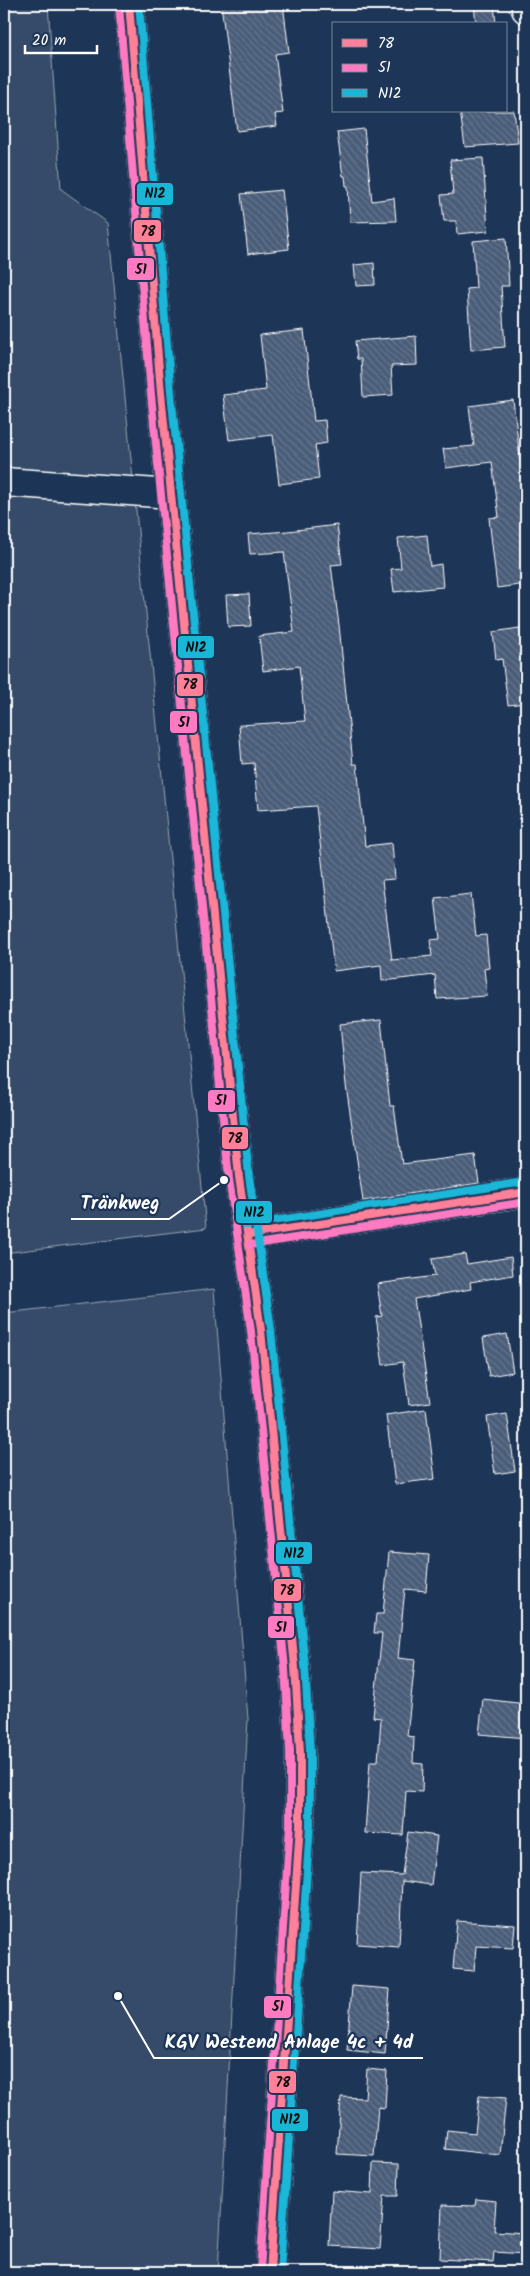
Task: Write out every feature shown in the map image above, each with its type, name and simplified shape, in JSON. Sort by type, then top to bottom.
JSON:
[{"type":"street","points":[[128,4],[160,393],[239,1177],[261,1330],[295,1667],[300,1751],[300,1824],[270,2272]]},
{"type":"street","points":[[526,4],[526,9]]},
{"type":"street","points":[[4,482],[171,494]]},
{"type":"street","points":[[248,1235],[526,1192]]},
{"type":"shaded area","points":[[4,4],[48,4],[61,189],[108,223],[206,1228],[4,1253]]},
{"type":"shaded area","points":[[214,1289],[248,1719],[218,2272],[4,2272],[4,1313]]},
{"type":"building","points":[[221,4],[283,4],[289,52],[275,54],[283,113],[275,114],[277,126],[237,131]]},
{"type":"building","points":[[474,4],[494,4],[496,22],[476,22]]},
{"type":"building","points":[[514,111],[518,143],[465,147],[460,112]]},
{"type":"building","points":[[364,129],[372,201],[394,198],[396,221],[350,222],[348,186],[346,186],[345,176],[343,176],[337,132]]},
{"type":"building","points":[[483,158],[488,231],[457,234],[456,221],[444,221],[441,195],[453,194],[450,160]]},
{"type":"building","points":[[282,190],[289,249],[248,254],[241,194]]},
{"type":"building","points":[[506,238],[509,286],[501,286],[505,347],[471,350],[467,289],[476,288],[473,241]]},
{"type":"building","points":[[374,263],[375,285],[356,286],[354,265]]},
{"type":"building","points":[[304,330],[314,421],[325,420],[327,443],[315,445],[319,479],[279,484],[273,435],[229,440],[223,395],[266,390],[260,335]]},
{"type":"building","points":[[416,336],[417,365],[391,366],[393,395],[363,397],[361,359],[357,359],[355,341]]},
{"type":"building","points":[[513,400],[523,483],[520,483],[526,538],[526,584],[497,588],[489,518],[499,517],[492,462],[446,468],[443,449],[474,446],[469,406]]},
{"type":"building","points":[[337,525],[342,564],[331,565],[353,764],[357,764],[365,846],[392,843],[395,879],[382,880],[392,960],[432,956],[430,940],[440,939],[435,898],[471,894],[476,936],[486,935],[489,968],[484,969],[487,996],[437,999],[435,975],[382,981],[381,965],[334,971],[316,806],[258,810],[254,763],[242,764],[239,725],[305,721],[299,666],[263,671],[259,636],[294,632],[284,552],[250,554],[248,534]]},
{"type":"building","points":[[427,535],[430,566],[441,564],[443,587],[394,592],[391,569],[401,568],[398,538]]},
{"type":"building","points":[[249,594],[251,626],[228,627],[226,595]]},
{"type":"building","points":[[526,627],[526,703],[508,705],[502,659],[496,660],[493,632]]},
{"type":"building","points":[[381,1020],[390,1106],[394,1106],[402,1164],[475,1155],[479,1183],[363,1201],[346,1085],[340,1024]]},
{"type":"building","points":[[465,1254],[467,1264],[511,1257],[513,1275],[470,1282],[471,1289],[414,1299],[430,1402],[409,1405],[403,1362],[383,1365],[376,1317],[382,1316],[377,1284],[435,1276],[432,1259]]},
{"type":"building","points":[[507,1334],[513,1372],[489,1376],[483,1338]]},
{"type":"building","points":[[426,1409],[435,1479],[395,1484],[386,1415]]},
{"type":"building","points":[[507,1414],[515,1471],[495,1474],[487,1417]]},
{"type":"building","points":[[389,1552],[429,1555],[426,1591],[405,1589],[398,1658],[415,1660],[407,1736],[414,1737],[413,1763],[423,1764],[422,1792],[406,1791],[403,1835],[365,1833],[370,1761],[378,1761],[381,1718],[373,1717],[382,1633],[374,1633],[376,1614],[383,1614]]},
{"type":"building","points":[[483,1699],[526,1704],[526,1738],[479,1734]]},
{"type":"building","points":[[408,1832],[437,1836],[431,1885],[402,1881],[399,1947],[357,1944],[361,1873],[402,1875]]},
{"type":"building","points":[[457,1921],[515,1925],[513,1948],[476,1946],[474,1971],[453,1969]]},
{"type":"building","points":[[352,1986],[390,1989],[385,2054],[347,2050]]},
{"type":"building","points":[[367,2069],[387,2071],[385,2108],[378,2107],[374,2156],[337,2154],[341,2097],[365,2098]]},
{"type":"building","points":[[479,2096],[506,2098],[500,2155],[445,2149],[447,2130],[475,2133]]},
{"type":"building","points":[[373,2163],[399,2164],[398,2196],[384,2196],[380,2249],[329,2246],[332,2191],[372,2194]]},
{"type":"building","points":[[476,2199],[496,2201],[494,2231],[526,2233],[526,2254],[494,2252],[493,2262],[440,2259],[442,2205],[475,2206]]},
{"type":"transit line","name":"78","points":[[129,4],[161,393],[239,1177],[261,1330],[295,1667],[300,1751],[300,1824],[270,2272]]},
{"type":"transit line","name":"N12","points":[[139,4],[171,392],[249,1176],[271,1329],[305,1666],[310,1750],[310,1825],[280,2272]]},
{"type":"transit line","name":"51","points":[[119,5],[151,394],[229,1178],[251,1331],[285,1668],[290,1751],[290,1824],[260,2271]]},
{"type":"transit line","name":"N12","points":[[246,1225],[524,1182]]},
{"type":"transit line","name":"78","points":[[248,1235],[526,1192]]},
{"type":"transit line","name":"51","points":[[250,1245],[526,1202]]},
{"type":"place","name":"Tränkweg","points":[[224,1180]]},
{"type":"place","name":"KGV Westend Anlage 4c + 4d","points":[[118,1996]]}]
